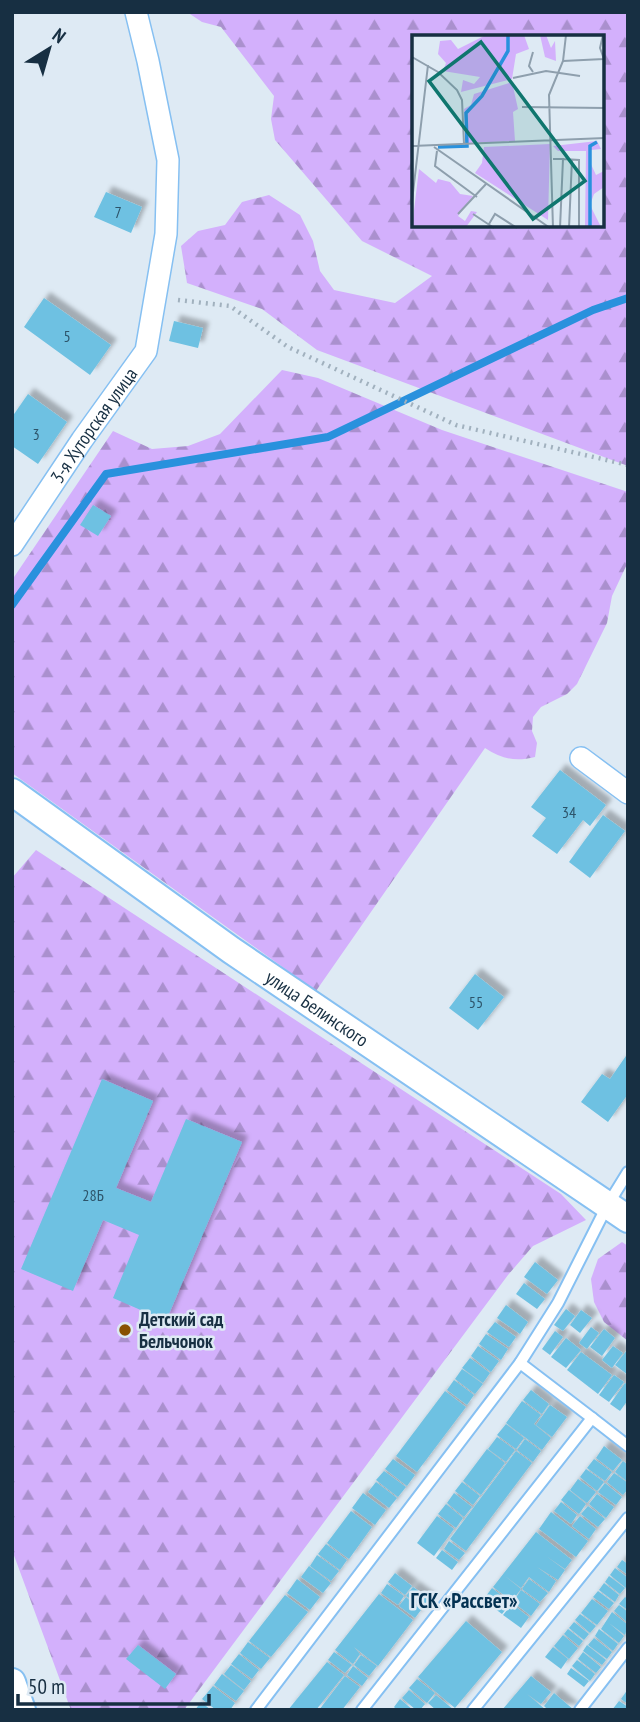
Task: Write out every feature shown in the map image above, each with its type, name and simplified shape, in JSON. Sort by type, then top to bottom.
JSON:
[{"type":"street","name":"3-я Хуторская улица","points":[[12,545],[146,351],[166,234],[168,160],[136,12]]},
{"type":"street","points":[[581,758],[628,793]]},
{"type":"street","name":"улица Белинского","points":[[12,792],[231,950],[617,1212]]},
{"type":"street","points":[[12,1682],[22,1710]]},
{"type":"lane","points":[[256,1710],[520,1363],[617,1212],[628,1172]]},
{"type":"lane","points":[[520,1363],[628,1446]]},
{"type":"lane","points":[[362,1710],[592,1418]]},
{"type":"lane","points":[[473,1710],[628,1518]]},
{"type":"lane","points":[[580,1710],[628,1648]]},
{"type":"path","points":[[156,297],[230,306],[288,347],[456,425],[628,466]]},
{"type":"green space","points":[[187,12],[628,12],[628,466],[317,350],[262,309],[187,283],[181,246],[198,231],[225,225],[242,202],[269,195],[300,215],[313,241],[320,271],[334,290],[395,303],[432,276],[362,241],[275,140],[271,119],[274,96],[221,27],[202,22]]},
{"type":"green space","points":[[282,370],[318,378],[442,430],[628,492],[628,562],[612,596],[607,623],[577,684],[567,694],[541,707],[533,717],[532,731],[537,743],[535,757],[509,758],[485,748],[316,991],[12,773],[12,580],[113,431],[152,449],[188,446],[220,434]]},
{"type":"green space","points":[[36,850],[561,1194],[586,1220],[533,1246],[508,1275],[184,1710],[71,1710],[12,1550],[12,878]]},
{"type":"green space","points":[[622,1242],[628,1246],[628,1341],[604,1322],[594,1302],[591,1279],[598,1259]]},
{"type":"building","points":[[106,192],[142,207],[131,233],[94,217]]},
{"type":"building","points":[[44,298],[111,345],[90,375],[24,327]]},
{"type":"building","points":[[174,321],[203,328],[198,348],[169,341]]},
{"type":"building","points":[[28,394],[67,422],[38,464],[12,446],[12,417]]},
{"type":"building","points":[[93,505],[111,516],[98,536],[80,525]]},
{"type":"building","points":[[560,770],[606,805],[590,826],[583,820],[557,854],[532,836],[546,818],[531,807]]},
{"type":"building","points":[[603,815],[625,831],[590,878],[569,862]]},
{"type":"building","points":[[475,974],[504,997],[478,1030],[449,1008]]},
{"type":"building","points":[[628,1053],[628,1094],[608,1122],[581,1102],[602,1074],[610,1079]]},
{"type":"building","points":[[102,1079],[153,1101],[116,1188],[151,1202],[186,1119],[242,1142],[166,1321],[113,1298],[139,1235],[103,1220],[73,1291],[21,1269]]},
{"type":"building","points":[[535,1262],[558,1280],[547,1294],[524,1277]]},
{"type":"building","points":[[524,1283],[545,1299],[537,1309],[516,1294]]},
{"type":"building","points":[[506,1305],[528,1322],[520,1334],[497,1318]]},
{"type":"building","points":[[566,1309],[575,1316],[563,1331],[554,1325]]},
{"type":"building","points":[[581,1310],[592,1318],[580,1333],[570,1325]]},
{"type":"building","points":[[495,1322],[516,1337],[509,1347],[487,1332]]},
{"type":"building","points":[[591,1327],[599,1333],[587,1349],[579,1343]]},
{"type":"building","points":[[604,1329],[615,1338],[602,1356],[590,1347]]},
{"type":"building","points":[[555,1331],[563,1337],[550,1355],[542,1349]]},
{"type":"building","points":[[486,1334],[508,1349],[501,1360],[479,1344]]},
{"type":"building","points":[[566,1338],[581,1350],[566,1368],[551,1357]]},
{"type":"building","points":[[478,1346],[499,1361],[491,1372],[471,1356]]},
{"type":"building","points":[[613,1346],[623,1353],[612,1368],[602,1360]]},
{"type":"building","points":[[628,1349],[628,1375],[615,1365]]},
{"type":"building","points":[[581,1352],[612,1375],[598,1394],[567,1370]]},
{"type":"building","points":[[470,1358],[490,1373],[483,1383],[462,1368]]},
{"type":"building","points":[[462,1369],[483,1384],[475,1394],[455,1379]]},
{"type":"building","points":[[614,1375],[624,1382],[609,1402],[599,1395]]},
{"type":"building","points":[[454,1380],[474,1395],[467,1405],[447,1390]]},
{"type":"building","points":[[625,1383],[628,1385],[628,1400],[620,1411],[610,1404]]},
{"type":"building","points":[[531,1390],[549,1404],[542,1414],[523,1400]]},
{"type":"building","points":[[445,1391],[466,1407],[417,1472],[396,1456]]},
{"type":"building","points":[[522,1401],[541,1415],[534,1424],[551,1438],[542,1450],[506,1423]]},
{"type":"building","points":[[550,1405],[567,1417],[552,1437],[536,1425]]},
{"type":"building","points":[[506,1424],[524,1438],[516,1449],[497,1435]]},
{"type":"building","points":[[497,1437],[515,1450],[506,1462],[488,1449]]},
{"type":"building","points":[[525,1439],[541,1451],[533,1462],[517,1450]]},
{"type":"building","points":[[604,1446],[622,1460],[613,1471],[596,1458]]},
{"type":"building","points":[[487,1449],[505,1463],[481,1495],[463,1481]]},
{"type":"building","points":[[516,1451],[532,1463],[466,1551],[450,1539]]},
{"type":"building","points":[[393,1459],[415,1475],[407,1486],[385,1469]]},
{"type":"building","points":[[594,1459],[612,1472],[605,1481],[587,1468]]},
{"type":"building","points":[[623,1461],[628,1465],[628,1482],[615,1472]]},
{"type":"building","points":[[586,1469],[604,1482],[597,1491],[580,1477]]},
{"type":"building","points":[[384,1471],[406,1487],[398,1497],[376,1480]]},
{"type":"building","points":[[614,1473],[628,1483],[628,1489],[623,1495],[607,1482]]},
{"type":"building","points":[[578,1479],[596,1492],[587,1503],[570,1490]]},
{"type":"building","points":[[376,1482],[397,1498],[389,1508],[368,1492]]},
{"type":"building","points":[[462,1482],[480,1496],[473,1505],[455,1491]]},
{"type":"building","points":[[605,1483],[622,1497],[616,1505],[598,1492]]},
{"type":"building","points":[[569,1490],[586,1504],[579,1514],[561,1500]]},
{"type":"building","points":[[363,1493],[386,1510],[375,1525],[352,1508]]},
{"type":"building","points":[[454,1493],[472,1507],[464,1517],[447,1503]]},
{"type":"building","points":[[597,1494],[614,1507],[606,1518],[589,1504]]},
{"type":"building","points":[[561,1502],[577,1515],[571,1524],[554,1511]]},
{"type":"building","points":[[446,1504],[463,1518],[456,1528],[438,1514]]},
{"type":"building","points":[[588,1506],[605,1519],[598,1527],[581,1514]]},
{"type":"building","points":[[351,1511],[372,1527],[349,1559],[327,1543]]},
{"type":"building","points":[[551,1512],[588,1541],[576,1557],[539,1529]]},
{"type":"building","points":[[437,1516],[454,1529],[434,1556],[417,1543]]},
{"type":"building","points":[[580,1516],[596,1529],[589,1539],[572,1526]]},
{"type":"building","points":[[536,1532],[572,1560],[565,1569],[546,1556],[565,1570],[558,1580],[537,1567],[556,1581],[549,1592],[529,1577],[521,1588],[505,1576],[521,1589],[512,1601],[493,1587]]},
{"type":"building","points":[[449,1541],[465,1553],[459,1560],[444,1549]]},
{"type":"building","points":[[326,1544],[347,1560],[340,1570],[318,1554]]},
{"type":"building","points":[[442,1550],[458,1562],[452,1570],[436,1558]]},
{"type":"building","points":[[317,1555],[339,1571],[331,1581],[310,1566]]},
{"type":"building","points":[[622,1560],[628,1564],[628,1575],[617,1567]]},
{"type":"building","points":[[309,1566],[331,1583],[323,1593],[301,1577]]},
{"type":"building","points":[[615,1568],[628,1578],[626,1588],[610,1575]]},
{"type":"building","points":[[395,1573],[412,1586],[405,1595],[388,1582]]},
{"type":"building","points":[[609,1576],[625,1588],[620,1594],[605,1582]]},
{"type":"building","points":[[297,1579],[320,1597],[310,1610],[287,1593]]},
{"type":"building","points":[[529,1579],[548,1593],[540,1602],[522,1589]]},
{"type":"building","points":[[604,1583],[619,1595],[615,1602],[599,1590]]},
{"type":"building","points":[[387,1584],[404,1596],[398,1605],[381,1593]]},
{"type":"building","points":[[413,1587],[430,1599],[424,1608],[406,1596]]},
{"type":"building","points":[[492,1588],[511,1603],[502,1614],[483,1600]]},
{"type":"building","points":[[521,1590],[540,1604],[531,1616],[513,1602]]},
{"type":"building","points":[[598,1591],[614,1603],[609,1609],[593,1597]]},
{"type":"building","points":[[379,1594],[413,1620],[378,1666],[354,1647],[360,1654],[353,1664],[335,1650]]},
{"type":"building","points":[[285,1595],[308,1612],[271,1657],[249,1641]]},
{"type":"building","points":[[406,1597],[421,1610],[415,1618],[399,1606]]},
{"type":"building","points":[[625,1597],[628,1599],[628,1610],[619,1604]]},
{"type":"building","points":[[592,1599],[608,1611],[597,1625],[581,1613]]},
{"type":"building","points":[[512,1604],[529,1617],[521,1628],[503,1615]]},
{"type":"building","points":[[619,1605],[628,1612],[628,1623],[614,1611]]},
{"type":"building","points":[[612,1612],[628,1625],[625,1635],[609,1623],[624,1636],[619,1643],[601,1629]]},
{"type":"building","points":[[580,1614],[596,1626],[590,1633],[575,1620]]},
{"type":"building","points":[[466,1621],[502,1652],[455,1708],[418,1677]]},
{"type":"building","points":[[574,1622],[589,1634],[584,1640],[569,1628]]},
{"type":"building","points":[[568,1629],[583,1641],[579,1646],[564,1634]]},
{"type":"building","points":[[599,1629],[618,1644],[613,1651],[595,1636]]},
{"type":"building","points":[[563,1635],[578,1648],[569,1659],[554,1646]]},
{"type":"building","points":[[594,1638],[612,1652],[607,1659],[588,1645]]},
{"type":"building","points":[[248,1642],[270,1658],[261,1669],[240,1653]]},
{"type":"building","points":[[138,1645],[176,1674],[165,1689],[126,1659]]},
{"type":"building","points":[[587,1645],[606,1660],[602,1665],[583,1651]]},
{"type":"building","points":[[553,1647],[568,1659],[561,1669],[545,1657]]},
{"type":"building","points":[[334,1652],[352,1665],[345,1673],[328,1660]]},
{"type":"building","points":[[583,1652],[601,1667],[596,1673],[578,1659]]},
{"type":"building","points":[[239,1654],[259,1670],[252,1679],[231,1664]]},
{"type":"building","points":[[361,1655],[377,1666],[369,1676],[354,1665]]},
{"type":"building","points":[[577,1660],[595,1674],[590,1681],[572,1666]]},
{"type":"building","points":[[327,1662],[344,1675],[316,1710],[288,1710]]},
{"type":"building","points":[[231,1665],[251,1681],[244,1690],[224,1674]]},
{"type":"building","points":[[353,1666],[368,1678],[362,1686],[347,1675]]},
{"type":"building","points":[[571,1668],[589,1681],[584,1687],[567,1674]]},
{"type":"building","points":[[222,1674],[244,1691],[236,1701],[214,1685]]},
{"type":"building","points":[[345,1676],[360,1687],[342,1710],[319,1710]]},
{"type":"building","points":[[531,1676],[551,1692],[541,1704],[527,1694],[546,1710],[502,1710]]},
{"type":"building","points":[[417,1679],[435,1693],[427,1703],[409,1688]]},
{"type":"building","points":[[213,1686],[235,1703],[230,1710],[216,1710],[202,1699]]},
{"type":"building","points":[[628,1689],[628,1704],[621,1699]]},
{"type":"building","points":[[409,1690],[425,1704],[420,1710],[416,1710],[402,1698]]},
{"type":"building","points":[[554,1693],[574,1710],[548,1710],[544,1706]]},
{"type":"building","points":[[436,1695],[454,1710],[436,1710],[428,1703]]},
{"type":"building","points":[[400,1699],[413,1710],[397,1710],[394,1707]]},
{"type":"building","points":[[619,1701],[628,1707],[628,1710],[612,1710]]},
{"type":"building","points":[[201,1702],[211,1710],[195,1710]]},
{"type":"waterway","points":[[12,605],[106,474],[328,437],[593,310],[628,298]]},
{"type":"place","name":"Детский сад Бельчонок","points":[[125,1330]]},
{"type":"district","name":"ГСК «Рассвет»","points":[[464,1600]]}]
